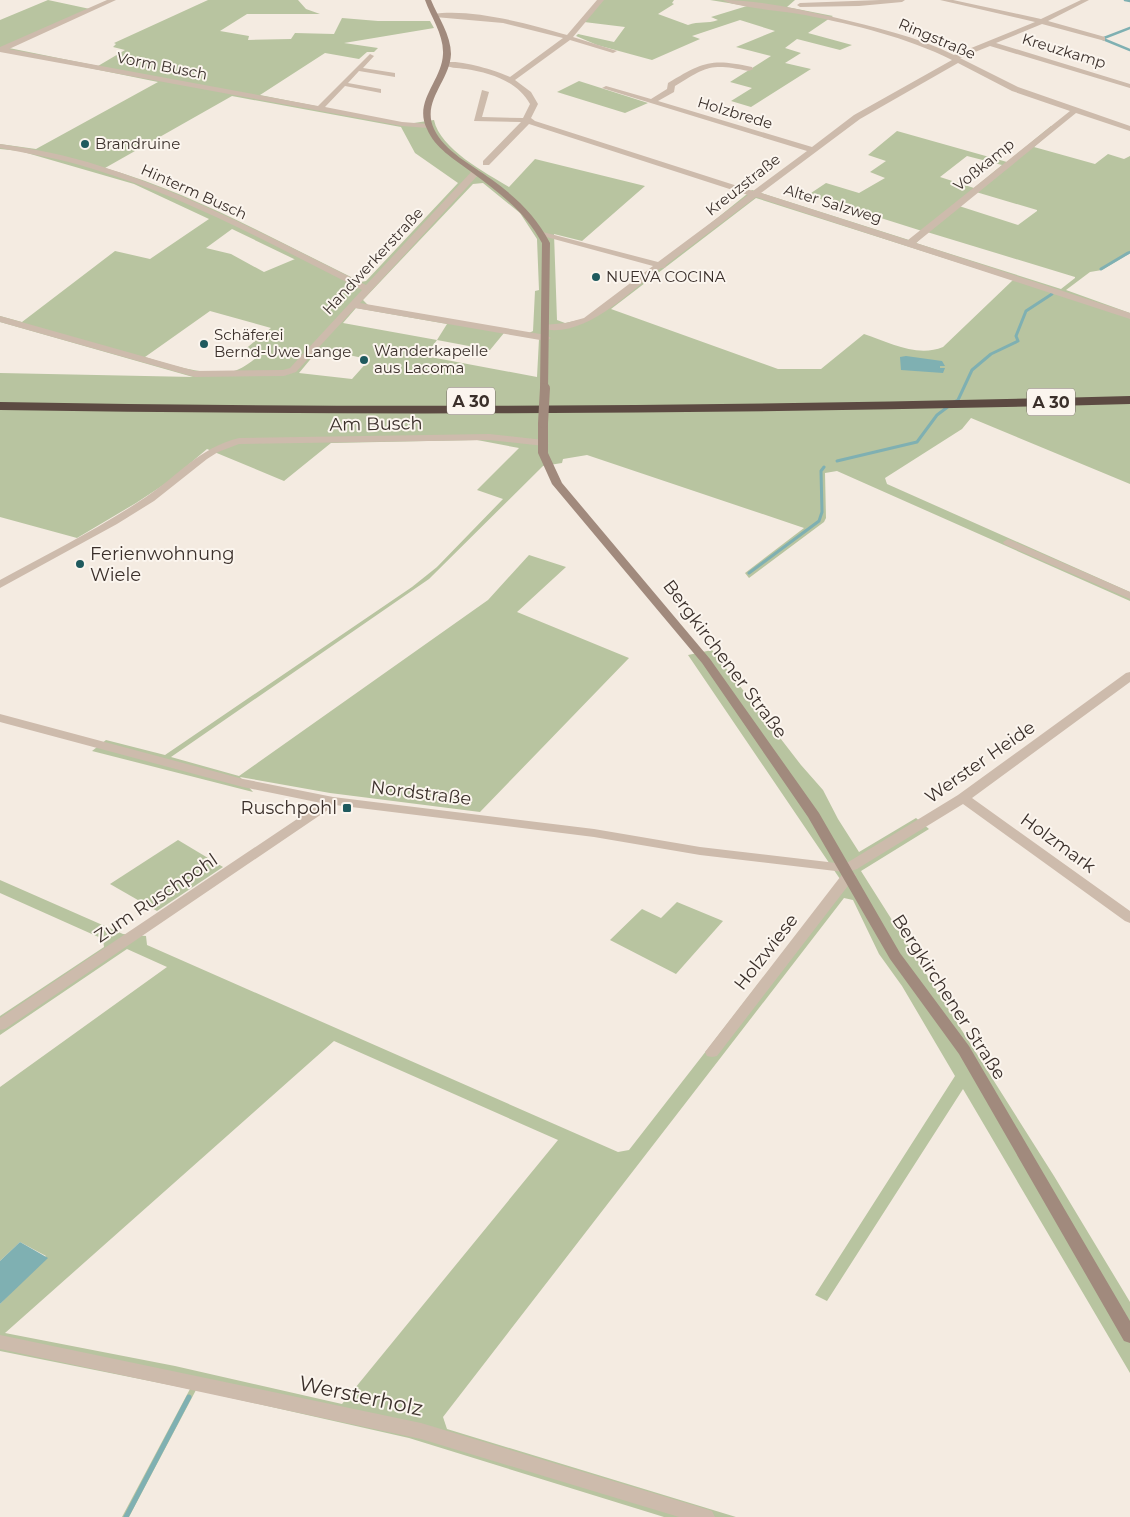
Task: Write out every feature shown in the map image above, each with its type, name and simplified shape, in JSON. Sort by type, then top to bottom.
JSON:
[{"type":"highway","name":"A 30","points":[[0,396],[395,401],[982,394],[1130,390]]},
{"type":"highway","name":"A 30","points":[[0,406],[571,410],[1130,400]]},
{"type":"street","points":[[1,49],[113,0]]},
{"type":"street","points":[[428,0],[445,43],[446,64],[428,101],[428,126]]},
{"type":"street","points":[[510,80],[569,37],[601,0]]},
{"type":"street","name":"Ringstraße","points":[[726,0],[788,4],[875,28],[956,59],[1015,89],[1130,129]]},
{"type":"street","points":[[788,4],[840,5],[902,0]]},
{"type":"street","points":[[943,0],[1042,22],[1102,40]]},
{"type":"street","name":"Kreuzstraße","points":[[546,327],[567,326],[587,320],[662,266],[857,117],[956,59],[1042,22],[1086,0]]},
{"type":"street","points":[[434,16],[480,16],[569,37],[613,51]]},
{"type":"street","name":"Kreuzkamp","points":[[990,43],[1043,61],[1130,86]]},
{"type":"street","name":"Vorm Busch","points":[[1,49],[409,126],[428,126]]},
{"type":"street","points":[[319,109],[370,56]]},
{"type":"street","name":"Holzbrede","points":[[651,102],[670,90],[671,85],[706,63],[720,62],[749,69]]},
{"type":"street","points":[[446,64],[483,71],[510,80],[532,98],[534,104],[528,120],[486,163]]},
{"type":"street","points":[[358,68],[392,75]]},
{"type":"street","points":[[344,84],[378,91]]},
{"type":"street","name":"Holzbrede","points":[[606,88],[812,150]]},
{"type":"street","name":"Alter Salzweg","points":[[485,92],[477,119],[528,120],[1130,316]]},
{"type":"street","name":"Voßkamp","points":[[910,243],[1075,110]]},
{"type":"street","name":"Bergkirchener Straße","points":[[428,126],[434,136],[452,154],[526,211],[542,233],[546,243],[546,338],[543,423],[546,462],[557,484],[711,668],[814,816],[895,956],[964,1050],[1130,1336]]},
{"type":"street","name":"Hinterm Busch","points":[[0,146],[34,152],[94,168],[178,197],[367,289]]},
{"type":"street","name":"Handwerkerstraße","points":[[0,319],[195,374],[276,374],[293,370],[476,172]]},
{"type":"street","points":[[542,233],[662,266]]},
{"type":"street","points":[[353,305],[546,338]]},
{"type":"street","name":"Am Busch","points":[[0,585],[149,499],[210,451],[224,444],[239,441],[488,437],[544,443]]},
{"type":"street","points":[[1008,542],[1130,596]]},
{"type":"street","name":"Werster Heide","points":[[847,871],[852,866],[964,798],[1130,676]]},
{"type":"street","name":"Nordstraße","points":[[0,718],[243,783],[333,801],[594,833],[700,852],[847,871]]},
{"type":"street","name":"Holzmark","points":[[964,798],[1130,918]]},
{"type":"street","name":"Zum Ruschpohl","points":[[0,1025],[333,801]]},
{"type":"street","name":"Holzwiese","points":[[712,1052],[847,871]]},
{"type":"street","name":"Wersterholz","points":[[0,1342],[421,1432],[706,1517]]},
{"type":"green space","points":[[48,0],[90,9],[4,47],[98,66],[125,50],[113,47],[116,44],[114,43],[208,0],[298,0],[306,9],[320,14],[247,14],[220,31],[249,36],[248,40],[291,39],[295,33],[334,34],[342,18],[378,21],[430,21],[434,28],[344,43],[378,48],[374,52],[367,52],[359,59],[325,53],[260,95],[407,124],[434,120],[438,131],[454,150],[509,187],[535,159],[645,186],[582,241],[554,234],[557,320],[565,323],[584,319],[659,265],[752,190],[909,240],[922,231],[808,195],[826,183],[859,193],[885,178],[870,172],[886,161],[868,155],[897,131],[1007,162],[1051,126],[1056,128],[1034,147],[1095,164],[1108,154],[1124,159],[1130,156],[1130,253],[1102,270],[1090,272],[1066,290],[1130,313],[1130,484],[971,418],[962,429],[885,478],[887,484],[1130,592],[1130,601],[837,471],[825,473],[826,518],[824,522],[749,578],[745,573],[804,528],[587,455],[563,459],[562,463],[543,466],[429,579],[171,757],[239,776],[488,600],[529,555],[566,567],[517,612],[629,658],[480,812],[330,793],[240,777],[253,792],[92,751],[106,740],[165,755],[412,587],[437,567],[503,499],[477,490],[519,448],[477,440],[331,443],[284,481],[207,449],[168,482],[77,538],[0,517],[0,373],[193,377],[0,322],[0,316],[22,322],[115,251],[150,259],[209,219],[134,184],[20,151],[0,149],[0,144],[36,149],[158,82],[6,51],[0,52],[0,20]],"holes":[[[232,96],[401,127],[415,153],[458,183],[366,281],[361,282],[235,219],[138,179],[105,168]],[[967,156],[1002,165],[974,188],[940,177]],[[483,183],[520,213],[537,239],[539,290],[535,291],[533,331],[529,333],[368,305],[363,300],[473,184]],[[976,192],[1037,211],[1018,225],[959,206]],[[756,198],[1013,280],[943,347],[933,350],[913,350],[864,334],[821,369],[778,369],[611,309]],[[232,229],[295,259],[264,272],[231,254],[206,248]],[[927,232],[1075,277],[1061,289],[916,243]],[[356,308],[447,324],[437,340],[343,323]],[[210,311],[271,328],[243,351],[260,355],[237,370],[216,373],[204,372],[145,357]],[[504,333],[539,339],[537,377],[425,356],[437,340],[490,350]],[[319,349],[368,359],[352,379],[299,373]]]},
{"type":"green space","points":[[602,0],[674,0],[672,3],[674,4],[658,14],[688,25],[718,20],[711,17],[747,6],[710,0],[795,0],[787,7],[833,16],[808,33],[852,45],[840,50],[797,39],[785,48],[801,53],[785,63],[811,69],[751,107],[731,101],[752,88],[730,82],[771,56],[736,47],[775,31],[740,20],[692,36],[700,39],[652,60],[597,45],[576,36],[578,34],[614,42],[625,27],[584,22]]},
{"type":"green space","points":[[579,81],[648,103],[625,113],[557,92]]},
{"type":"green space","points":[[712,650],[801,765],[823,790],[838,819],[859,852],[916,818],[929,829],[861,871],[1054,1176],[1130,1302],[1130,1373],[963,1089],[827,1301],[815,1295],[955,1076],[902,986],[879,954],[853,900],[844,898],[443,1417],[447,1429],[736,1517],[664,1517],[409,1438],[196,1390],[129,1517],[122,1517],[190,1389],[0,1351],[0,1304],[46,1256],[20,1242],[0,1261],[0,1087],[167,967],[127,949],[0,1035],[0,1016],[104,947],[103,939],[0,893],[0,880],[123,934],[146,936],[147,945],[618,1152],[629,1150],[840,879],[688,655]],"holes":[[[334,1041],[558,1140],[342,1404],[175,1366],[5,1333]]]},
{"type":"green space","points":[[178,840],[223,867],[157,911],[110,884]]},
{"type":"green space","points":[[677,902],[723,921],[676,974],[610,940],[642,909],[661,918]]},
{"type":"water","points":[[906,356],[942,361],[945,366],[940,366],[940,368],[945,368],[943,373],[901,370],[900,357]]},
{"type":"water","points":[[20,1242],[48,1258],[0,1304],[0,1261]]},
{"type":"waterway","points":[[1125,0],[1130,1]]},
{"type":"waterway","points":[[1104,38],[1130,28]]},
{"type":"waterway","points":[[1103,39],[1130,50]]},
{"type":"waterway","points":[[1101,269],[1128,253]]},
{"type":"waterway","points":[[954,402],[958,400],[972,370],[991,354],[1018,341],[1016,336],[1026,311],[1052,294]]},
{"type":"waterway","points":[[837,461],[917,442],[937,415],[949,406]]},
{"type":"waterway","points":[[749,573],[819,521],[822,512],[821,471],[824,467]]},
{"type":"waterway","points":[[126,1517],[189,1397]]},
{"type":"place","name":"Brandruine","points":[[85,144]]},
{"type":"place","name":"NUEVA COCINA","points":[[596,277]]},
{"type":"place","name":"Schäferei Bernd-Uwe Lange","points":[[204,344]]},
{"type":"place","name":"Wanderkapelle aus Lacoma","points":[[364,360]]},
{"type":"place","name":"Ferienwohnung Wiele","points":[[80,564]]},
{"type":"place","name":"Ruschpohl","points":[[347,808]]}]
